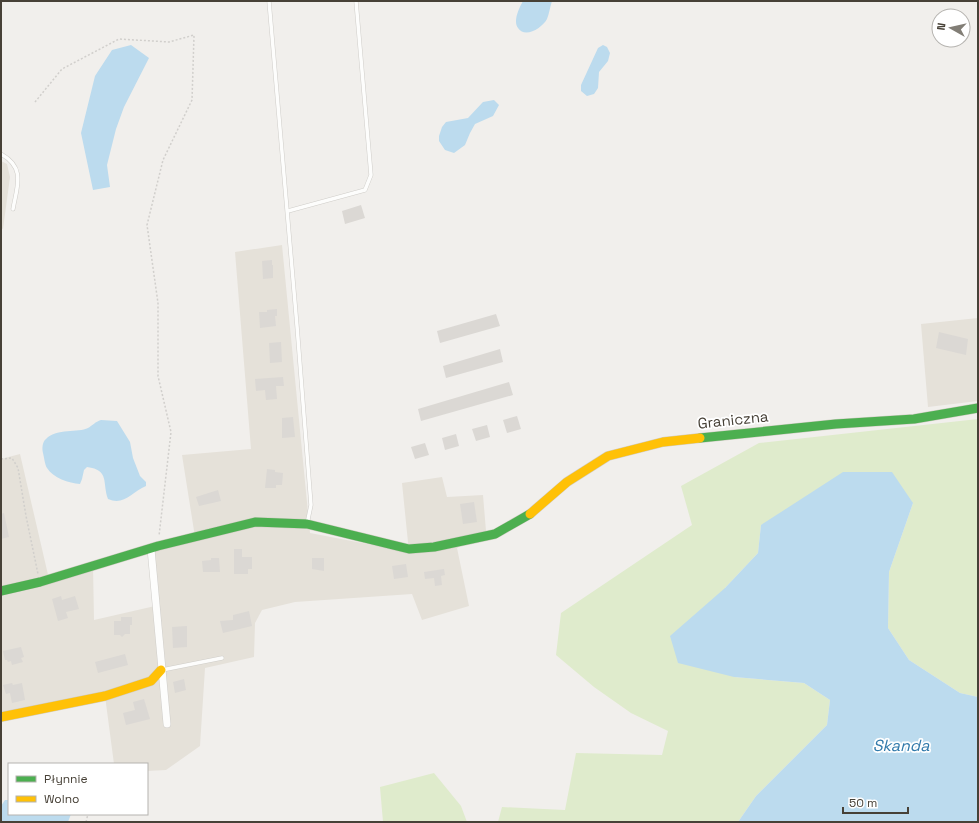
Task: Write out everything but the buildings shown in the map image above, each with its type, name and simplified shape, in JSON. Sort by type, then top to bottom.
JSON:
[{"type":"street","name":"Graniczna","points":[[1,591],[40,582],[154,547],[255,522],[306,524],[409,549],[434,547],[495,534],[533,512],[567,482],[608,456],[663,442],[828,424],[914,419],[978,408]]},
{"type":"street","points":[[154,547],[161,670],[167,724]]},
{"type":"street","points":[[1,717],[105,696],[151,681],[161,670]]},
{"type":"lane","points":[[269,1],[288,212],[311,505],[306,524]]},
{"type":"lane","points":[[288,212],[365,190],[371,175],[356,1]]},
{"type":"lane","points":[[1,154],[11,159],[19,174],[13,209]]},
{"type":"lane","points":[[161,670],[222,658]]},
{"type":"path","points":[[35,102],[62,69],[119,39],[169,42],[194,35],[192,100],[162,160],[147,225],[158,303],[158,376],[171,432],[154,547]]},
{"type":"path","points":[[1,460],[12,458],[18,468],[26,516],[40,582]]},
{"type":"shaded area","points":[[1,161],[7,164],[10,177],[3,229],[1,228]]},
{"type":"shaded area","points":[[282,245],[310,533],[409,552],[402,483],[442,477],[447,497],[483,495],[486,531],[457,548],[469,606],[422,620],[412,594],[295,602],[262,610],[255,623],[254,657],[205,668],[200,746],[166,770],[148,771],[148,763],[114,763],[105,696],[1,717],[1,459],[20,454],[49,579],[93,566],[94,620],[155,606],[151,549],[195,537],[182,455],[251,449],[235,252]]},
{"type":"shaded area","points":[[978,318],[978,401],[928,407],[921,324]]},
{"type":"green space","points":[[978,419],[978,697],[960,693],[909,660],[888,628],[889,572],[913,503],[761,525],[758,553],[725,588],[734,677],[804,683],[830,700],[827,725],[756,796],[738,822],[498,822],[502,807],[565,810],[576,753],[662,755],[668,731],[631,713],[594,687],[556,655],[561,613],[692,525],[681,486],[759,443]]},
{"type":"green space","points":[[434,773],[461,806],[467,822],[383,822],[380,787]]},
{"type":"water","points":[[523,1],[552,1],[547,19],[541,26],[533,31],[521,31],[516,22],[517,14]]},
{"type":"water","points":[[131,45],[149,58],[124,107],[116,129],[107,165],[110,187],[93,190],[81,133],[95,76],[112,50]]},
{"type":"water","points":[[603,45],[607,47],[610,53],[608,61],[599,72],[598,88],[594,94],[587,96],[581,91],[581,85],[598,48]]},
{"type":"water","points":[[494,100],[499,105],[493,116],[475,124],[465,145],[454,153],[445,150],[439,141],[439,136],[442,127],[446,122],[468,118],[483,102]]},
{"type":"water","points":[[101,420],[117,421],[130,442],[133,458],[140,476],[146,482],[146,486],[119,501],[108,499],[104,478],[99,471],[94,469],[87,467],[84,470],[80,484],[66,481],[53,475],[47,468],[42,450],[45,440],[56,433],[88,428]]},
{"type":"water","name":"Skanda","points":[[843,472],[892,472],[913,503],[889,572],[888,628],[909,660],[960,693],[978,697],[978,822],[738,822],[756,796],[827,725],[830,700],[804,683],[734,677],[678,663],[670,636],[725,588],[758,553],[761,525]]},
{"type":"water","points":[[5,800],[8,800],[8,815],[71,815],[68,822],[1,822],[1,806]]},
{"type":"traffic: fast","points":[[700,438],[836,424],[914,419],[978,408]]},
{"type":"traffic: fast","points":[[1,591],[40,582],[158,546],[255,522],[307,524],[409,549],[434,547],[495,534],[530,514]]},
{"type":"traffic: slow","points":[[530,514],[567,482],[608,456],[663,442],[700,438]]},
{"type":"traffic: slow","points":[[1,717],[105,696],[151,681],[161,670]]}]
